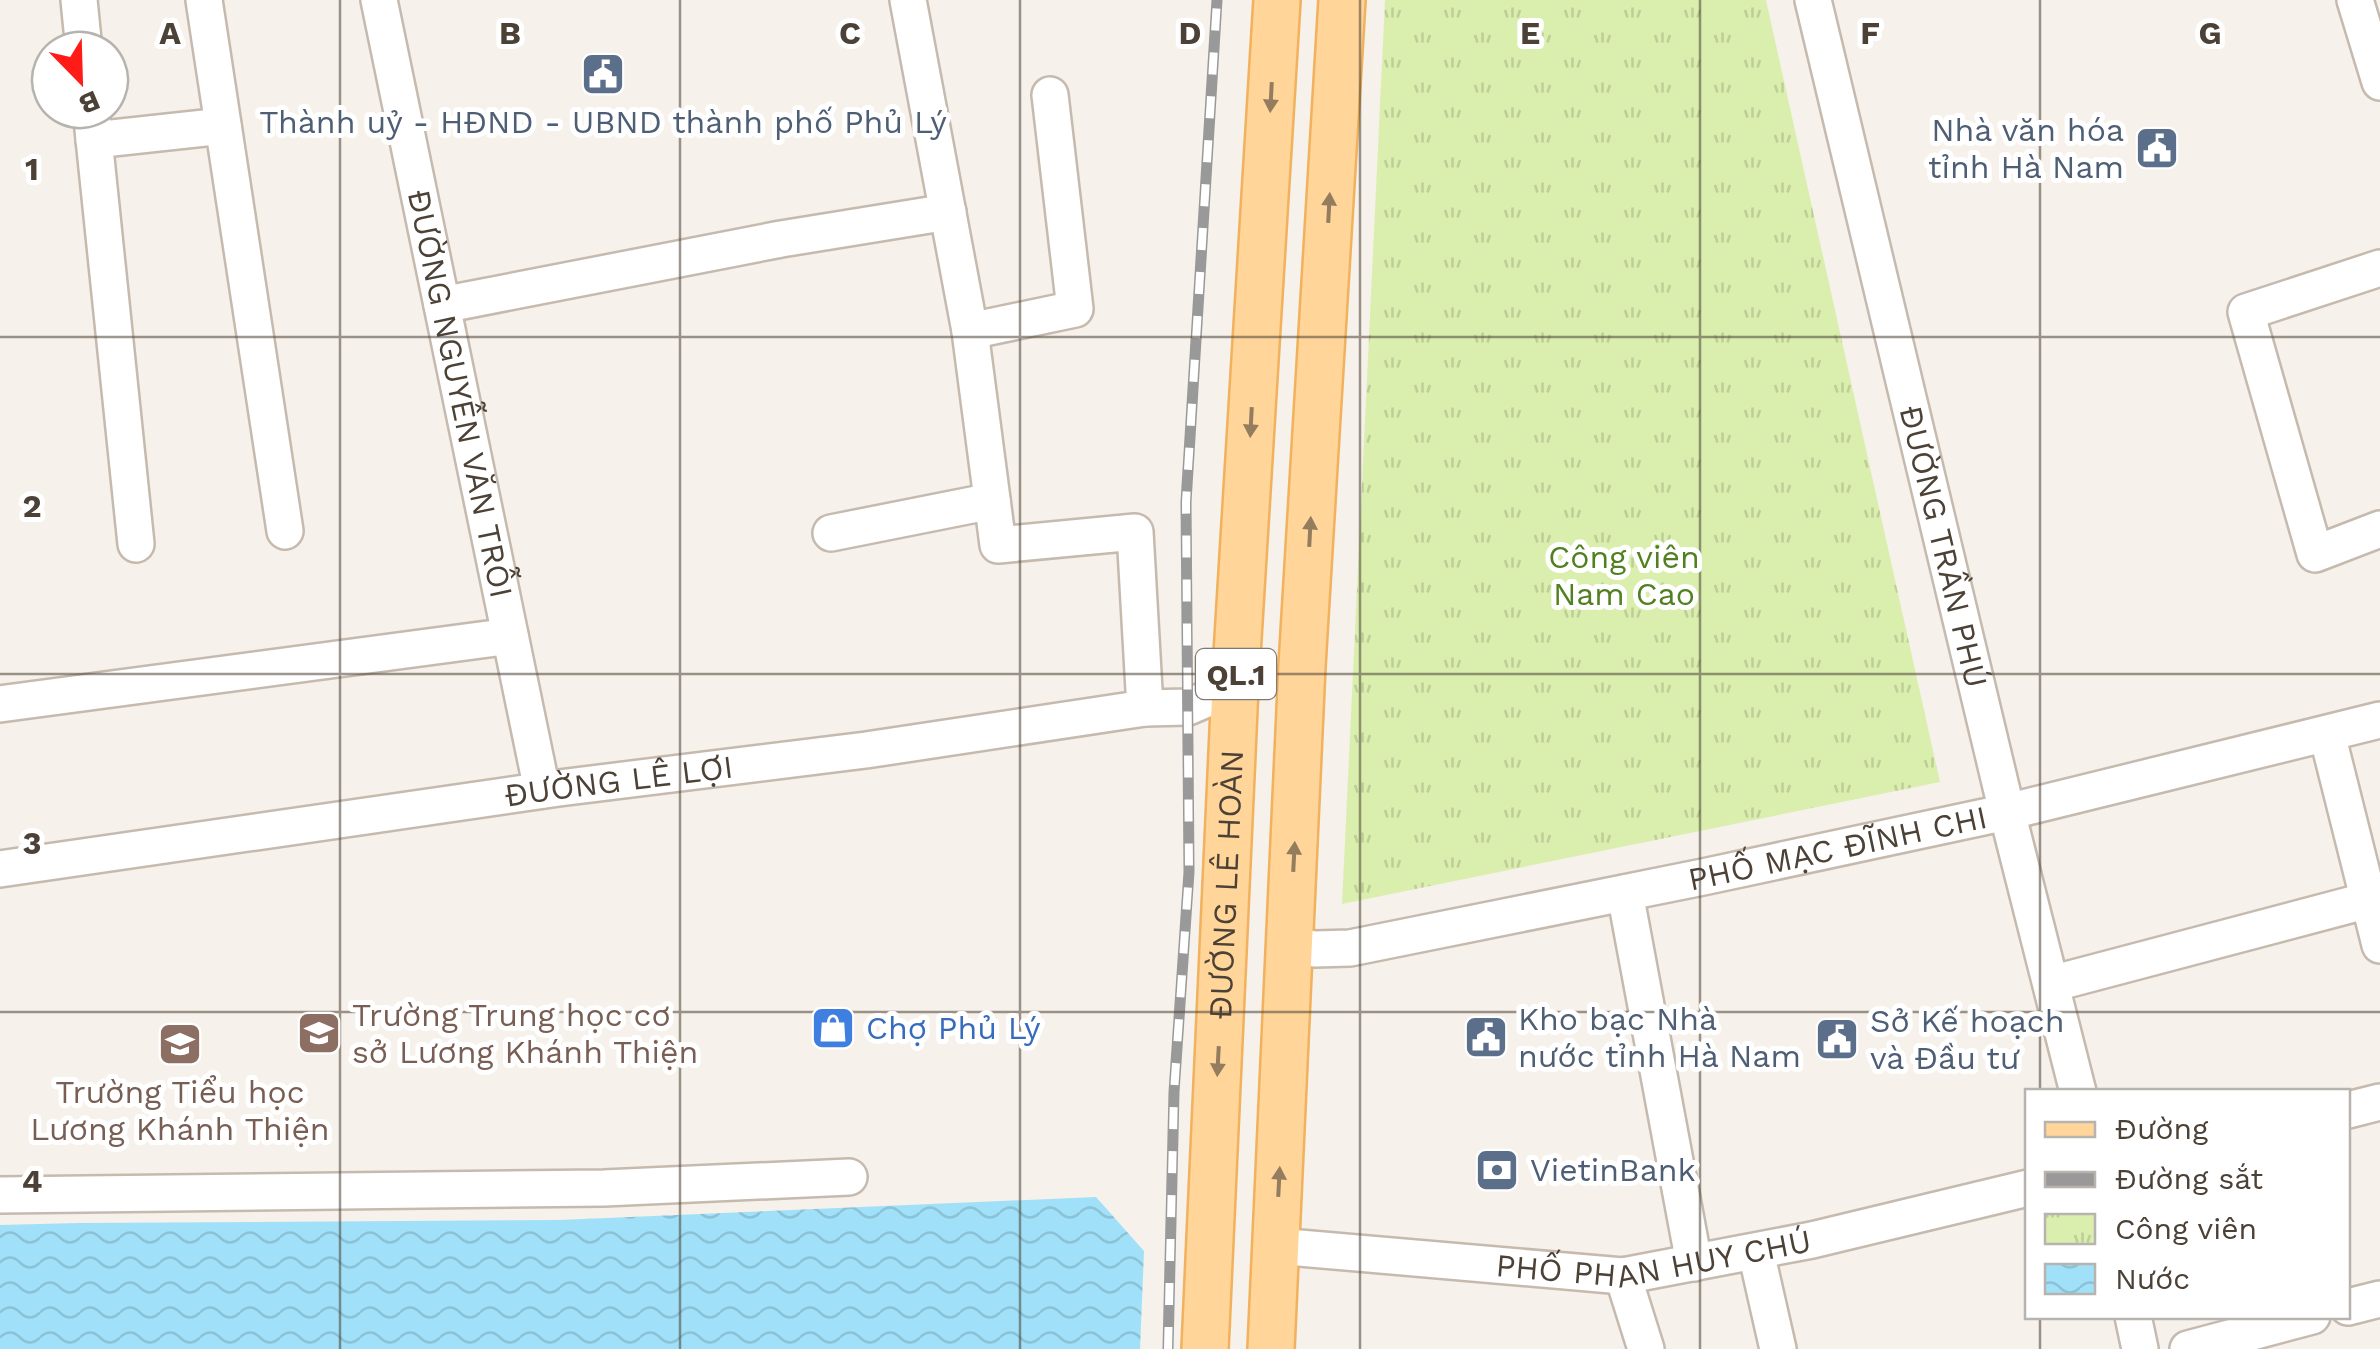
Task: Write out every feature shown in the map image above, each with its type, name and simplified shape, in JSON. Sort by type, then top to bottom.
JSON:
[{"type":"main road","name":"ĐƯỜNG LÊ HOÀN","points":[[1205,1349],[1235,686],[1277,0]]},
{"type":"main road","name":"ĐƯỜNG LÊ HOÀN","points":[[1272,1349],[1301,688],[1342,0]]},
{"type":"main road","points":[[1235,686],[1301,688]]},
{"type":"street","points":[[79,0],[82,30]]},
{"type":"street","points":[[204,0],[285,531]]},
{"type":"street","name":"ĐƯỜNG NGUYỄN VĂN TRỖI","points":[[379,0],[542,790]]},
{"type":"street","points":[[908,0],[970,331],[998,545],[1135,532],[1145,708]]},
{"type":"street","name":"ĐƯỜNG TRẦN PHÚ","points":[[1813,0],[2077,1089]]},
{"type":"street","points":[[2356,0],[2380,82]]},
{"type":"street","points":[[970,331],[1075,308],[1050,95]]},
{"type":"street","points":[[130,125],[223,126]]},
{"type":"street","points":[[93,130],[136,544]]},
{"type":"street","points":[[442,305],[782,239],[948,212]]},
{"type":"street","points":[[2380,268],[2246,312],[2315,554],[2380,529]]},
{"type":"street","points":[[832,534],[992,500]]},
{"type":"street","points":[[0,704],[510,636]]},
{"type":"street","name":"ĐƯỜNG LÊ LỢI","points":[[0,869],[1145,708],[1188,708],[1235,686]]},
{"type":"street","name":"PHỐ MẠC ĐĨNH CHI","points":[[1290,946],[1350,948],[1625,892],[2007,812],[2380,720]]},
{"type":"street","points":[[2327,734],[2374,899],[2380,945]]},
{"type":"street","points":[[1625,892],[1694,1264]]},
{"type":"street","points":[[2051,984],[2374,899]]},
{"type":"street","points":[[2350,1110],[2380,1102]]},
{"type":"street","points":[[0,1195],[604,1188],[849,1177]]},
{"type":"street","name":"PHỐ PHAN HUY CHÚ","points":[[1276,1246],[1624,1276],[1756,1252],[2025,1189]]},
{"type":"street","points":[[1756,1252],[1778,1349]]},
{"type":"street","points":[[1624,1276],[1646,1349]]},
{"type":"street","points":[[2350,1306],[2380,1299]]},
{"type":"street","points":[[2133,1319],[2140,1349]]},
{"type":"street","points":[[2188,1349],[2301,1319]]},
{"type":"green space","name":"Công viên Nam Cao","points":[[1385,0],[1766,0],[1940,782],[1342,904]]},
{"type":"water","points":[[1096,1197],[1144,1251],[1140,1349],[0,1349],[0,1225],[560,1220]]},
{"type":"railway","points":[[1168,1349],[1174,1092],[1189,872],[1186,502],[1217,0]]},
{"type":"place","name":"Thành uỷ - HĐND - UBND thành phố Phủ Lý","points":[[603,74]]},
{"type":"place","name":"Nhà văn hóa tỉnh Hà Nam","points":[[2157,148]]},
{"type":"place","name":"Chợ Phủ Lý","points":[[833,1028]]},
{"type":"place","name":"Trường Trung học cơ sở Lương Khánh Thiện","points":[[319,1033]]},
{"type":"place","name":"Kho bạc Nhà nước tỉnh Hà Nam","points":[[1486,1037]]},
{"type":"place","name":"Sở Kế hoạch và Đầu tư","points":[[1837,1039]]},
{"type":"place","name":"Trường Tiểu học Lương Khánh Thiện","points":[[180,1044]]},
{"type":"place","name":"VietinBank","points":[[1497,1170]]}]
